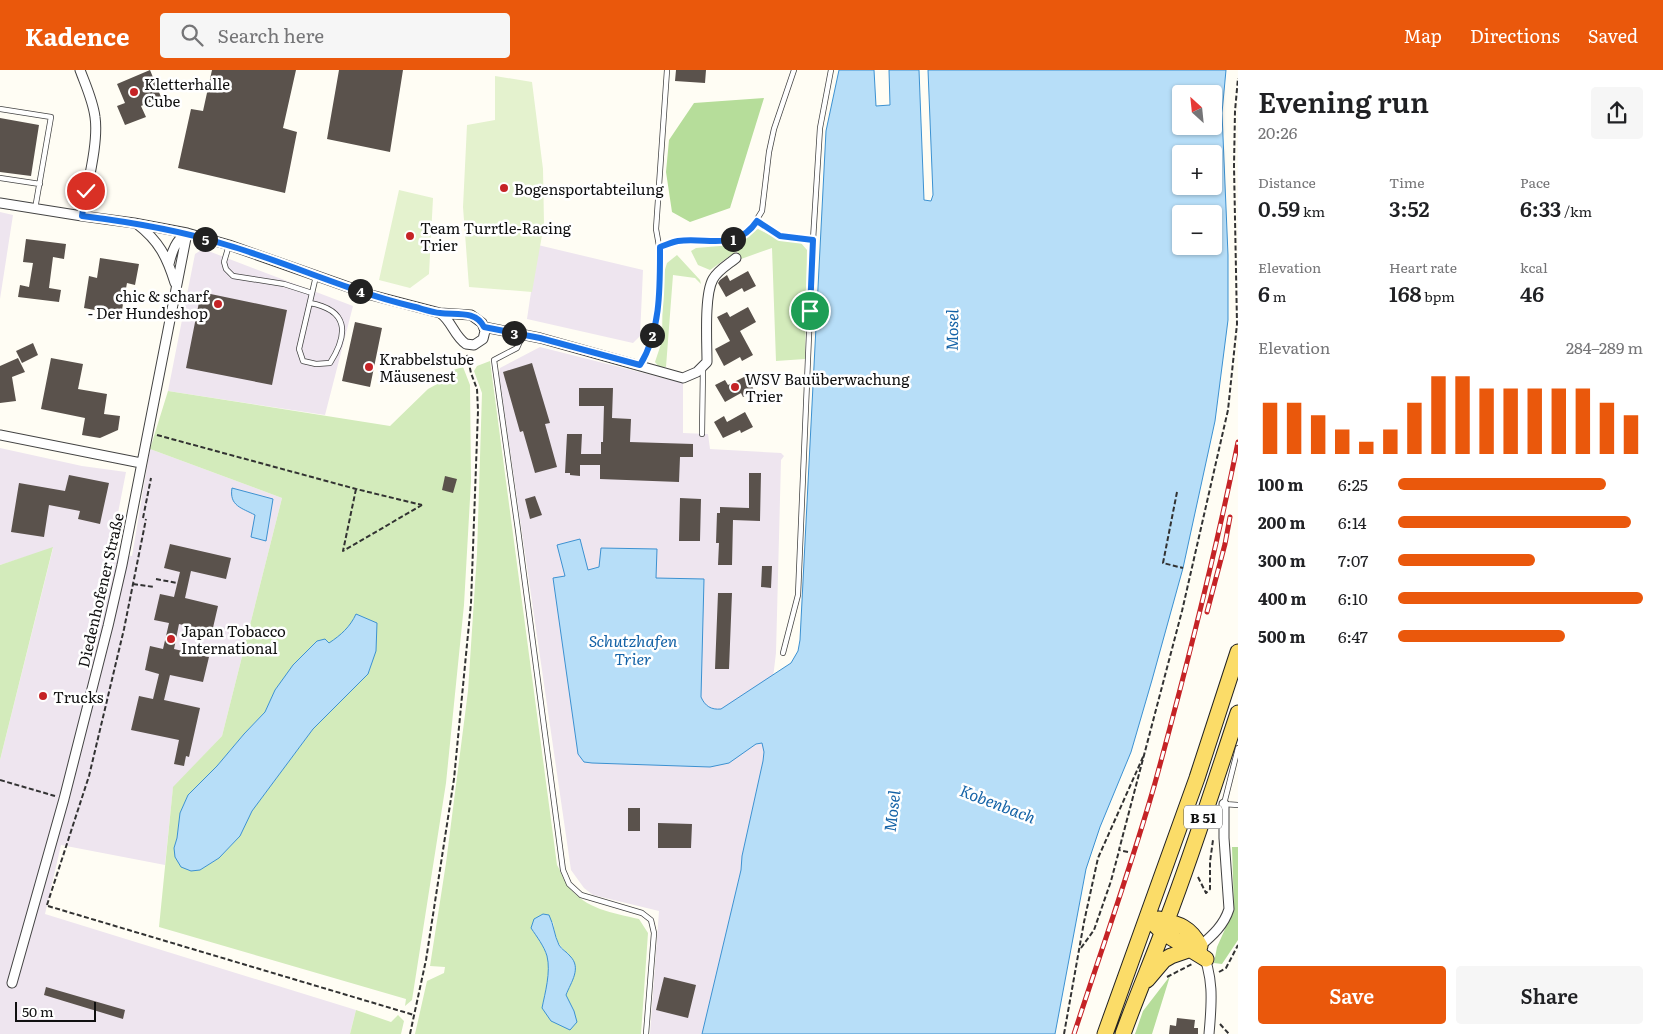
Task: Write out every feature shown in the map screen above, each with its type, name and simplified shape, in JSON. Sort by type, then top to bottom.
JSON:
[{"type":"main road","name":"B 51","points":[[1105,1034],[1197,778],[1238,652]]},
{"type":"main road","name":"B 51","points":[[1123,1034],[1164,927],[1238,713]]},
{"type":"main road","points":[[1148,916],[1201,957]]},
{"type":"main road","points":[[1164,927],[1189,930],[1194,935],[1201,957]]},
{"type":"main road","points":[[1138,991],[1164,960],[1171,956],[1201,957]]},
{"type":"street","points":[[80,70],[92,101],[96,137],[82,216]]},
{"type":"street","points":[[0,203],[187,233],[229,245],[371,295],[440,313],[465,314],[479,319],[484,327],[483,339],[478,344],[468,345],[463,342],[447,318],[440,313]]},
{"type":"street","name":"Diedenhofener Straße","points":[[134,223],[154,239],[165,255],[176,286]]},
{"type":"street","points":[[169,264],[174,248],[182,236],[187,233]]},
{"type":"street","name":"Diedenhofener Straße","points":[[12,983],[64,799],[116,591],[187,233]]},
{"type":"street","points":[[484,327],[523,334],[683,378],[703,367],[707,362],[708,295],[712,280],[716,274],[736,258]]},
{"type":"street","points":[[456,332],[459,318],[465,314]]},
{"type":"street","points":[[0,435],[141,463]]},
{"type":"street","points":[[1208,1034],[1211,1001],[1201,957],[1226,918],[1229,909],[1224,804]]},
{"type":"street","points":[[1189,930],[1195,933],[1208,934],[1218,930]]},
{"type":"lane","points":[[640,365],[649,350],[660,288],[660,247],[656,229],[667,70]]},
{"type":"lane","points":[[660,247],[678,241],[718,242],[736,239],[750,232],[762,211],[769,152],[774,129],[794,70]]},
{"type":"lane","points":[[783,653],[798,595],[813,240],[820,128],[831,70]]},
{"type":"lane","points":[[0,109],[51,117],[36,209]]},
{"type":"lane","points":[[0,178],[40,184]]},
{"type":"lane","points":[[757,221],[780,236],[813,240]]},
{"type":"lane","points":[[229,245],[224,262],[226,270],[233,276],[284,284],[312,293]]},
{"type":"lane","points":[[310,303],[322,305],[334,312],[342,320],[342,334],[336,354],[330,363],[316,364],[304,361],[299,349],[316,276]]},
{"type":"lane","points":[[523,334],[517,348],[494,360],[563,870],[569,884],[581,895],[642,913],[651,920],[654,933],[646,1034]]},
{"type":"lane","points":[[702,434],[703,367]]},
{"type":"lane","points":[[1238,748],[1224,804],[1238,805]]},
{"type":"path","points":[[1080,950],[1094,930],[1111,881],[1182,611],[1228,410],[1237,324],[1234,166],[1238,78]]},
{"type":"path","points":[[410,1034],[426,960],[454,779],[471,603],[478,412],[477,390],[468,365],[468,345]]},
{"type":"path","points":[[148,432],[356,489],[422,505],[343,551],[356,489]]},
{"type":"path","points":[[47,905],[89,776],[133,584],[151,478]]},
{"type":"path","points":[[1177,492],[1163,563],[1183,568]]},
{"type":"path","points":[[156,579],[177,583]]},
{"type":"path","points":[[133,584],[154,587]]},
{"type":"path","points":[[1064,1034],[1084,922],[1098,858],[1146,750]]},
{"type":"path","points":[[0,780],[64,799]]},
{"type":"path","points":[[1198,877],[1206,893],[1210,889],[1210,862],[1214,837],[1224,827]]},
{"type":"path","points":[[1119,850],[1128,852]]},
{"type":"path","points":[[34,902],[414,1015]]},
{"type":"path","points":[[1162,980],[1201,957],[1219,972],[1226,968],[1238,944]]},
{"type":"shaded area","points":[[0,212],[13,215],[0,299]]},
{"type":"shaded area","points":[[538,245],[643,270],[640,336],[633,343],[527,319]]},
{"type":"shaded area","points":[[203,249],[353,306],[325,415],[168,391],[195,254]]},
{"type":"shaded area","points":[[540,347],[683,383],[683,433],[708,434],[710,449],[781,453],[784,456],[781,460],[776,653],[763,761],[742,856],[741,870],[702,1034],[650,1034],[659,911],[593,895],[584,888],[571,870],[499,374],[500,368]]},
{"type":"shaded area","points":[[0,448],[82,466],[126,472],[110,554],[132,556],[150,449],[282,498],[222,736],[173,788],[165,865],[61,845],[45,914],[356,1010],[350,1034],[0,1034],[0,760],[53,548],[0,565]]},
{"type":"green space","name":"Bogensportabteilung","points":[[495,76],[532,82],[543,169],[544,224],[532,292],[469,287],[463,207],[467,125],[495,120]]},
{"type":"green space","points":[[764,98],[730,208],[690,222],[672,212],[666,172],[669,140],[694,103]]},
{"type":"green space","name":"Team Turrtle-Racing Trier","points":[[399,190],[433,198],[429,274],[410,288],[379,280]]},
{"type":"green space","points":[[758,229],[776,238],[801,243],[807,250],[805,359],[776,361],[772,248],[741,259],[737,251],[710,270],[698,265],[691,251],[696,248],[720,246]]},
{"type":"green space","points":[[677,255],[700,280],[701,284],[695,278],[673,275],[666,367],[659,367],[655,362],[662,341],[663,276],[667,263]]},
{"type":"green space","points":[[490,361],[557,865],[566,884],[583,900],[600,909],[639,919],[648,933],[641,1034],[415,1034],[427,981],[444,973],[445,967],[430,966],[446,863],[468,691],[477,554],[482,393],[474,371],[477,366]],"holes":[[[553,922],[559,944],[569,954],[565,995],[574,1011],[542,1008],[547,982],[548,962],[544,949],[531,928]]]},
{"type":"green space","points":[[463,367],[470,385],[471,481],[464,605],[446,783],[412,1000],[405,1006],[406,999],[159,927],[173,787],[222,736],[282,498],[150,449],[168,391],[390,426],[428,389],[441,382],[452,384],[453,370]],"holes":[[[351,624],[368,674],[313,729],[252,811],[240,836],[219,858],[200,870],[174,848],[180,813],[188,795],[217,766],[265,712],[275,690],[284,678],[341,635]]]},
{"type":"green space","points":[[53,547],[0,760],[0,565]]},
{"type":"green space","points":[[1232,847],[1238,847],[1238,940],[1222,964],[1214,963],[1217,947],[1234,909]]},
{"type":"green space","points":[[1170,976],[1152,1034],[1135,1034],[1143,1011]]},
{"type":"green space","points":[[356,1010],[391,1022],[398,1015],[404,1021],[401,1034],[350,1034]]},
{"type":"water","points":[[839,70],[874,70],[876,106],[890,105],[889,70],[919,70],[924,200],[931,201],[933,195],[928,70],[1226,70],[1222,113],[1228,255],[1228,320],[1215,421],[1183,568],[1152,680],[1131,752],[1100,827],[1086,869],[1055,1034],[702,1034],[741,870],[742,856],[763,761],[762,743],[756,744],[729,763],[710,767],[584,762],[578,754],[553,578],[565,576],[557,545],[580,539],[588,570],[599,567],[601,548],[657,549],[656,578],[704,579],[701,697],[704,703],[711,708],[721,709],[791,663],[798,651],[826,131]]},
{"type":"water","points":[[232,488],[273,499],[266,541],[251,537],[255,515],[237,506],[232,499]]},
{"type":"water","points":[[356,614],[377,623],[376,651],[368,674],[313,729],[252,811],[240,836],[219,858],[200,870],[191,871],[181,867],[175,857],[174,848],[180,813],[188,795],[217,766],[265,712],[275,690],[293,665],[317,641],[325,639],[329,643],[337,637],[348,627]]},
{"type":"water","points":[[543,914],[549,915],[559,945],[570,956],[575,965],[574,975],[566,995],[577,1022],[570,1030],[551,1021],[542,1008],[547,982],[548,962],[544,949],[531,928],[534,919]]},
{"type":"building","points":[[150,70],[161,97],[141,106],[146,117],[125,125],[117,106],[125,103],[117,84]]},
{"type":"building","points":[[212,70],[296,70],[283,128],[297,132],[285,193],[178,168],[191,109],[203,111]]},
{"type":"building","points":[[339,70],[403,70],[390,152],[327,139]]},
{"type":"building","points":[[676,70],[706,70],[705,83],[675,81]]},
{"type":"building","points":[[0,118],[39,125],[31,176],[0,172]]},
{"type":"building","points":[[26,239],[66,244],[64,259],[53,257],[49,288],[61,290],[59,302],[18,297],[20,285],[29,287],[33,263],[23,262]]},
{"type":"building","points":[[100,258],[139,264],[135,285],[127,283],[121,315],[84,308],[89,276],[97,278]]},
{"type":"building","points":[[748,271],[756,286],[744,292],[742,288],[726,297],[718,283],[720,280],[727,275],[730,281]]},
{"type":"building","points":[[201,292],[287,310],[272,385],[186,368]]},
{"type":"building","points":[[748,307],[756,322],[740,331],[753,355],[742,361],[740,357],[724,366],[715,349],[730,341],[717,317],[727,312],[730,317]]},
{"type":"building","points":[[355,322],[382,328],[370,387],[342,381]]},
{"type":"building","points":[[33,343],[38,355],[22,363],[16,351]]},
{"type":"building","points":[[18,358],[25,372],[12,377],[16,401],[0,403],[0,366]]},
{"type":"building","points":[[51,358],[83,364],[78,389],[107,394],[104,414],[120,416],[118,430],[100,438],[82,435],[85,418],[41,409]]},
{"type":"building","points":[[532,363],[550,423],[545,424],[557,467],[535,473],[523,431],[520,432],[503,372]]},
{"type":"building","points":[[746,376],[754,390],[743,397],[741,393],[725,402],[715,385],[725,380],[728,385]]},
{"type":"building","points":[[579,388],[613,388],[612,418],[631,419],[630,442],[693,444],[693,457],[680,457],[679,482],[600,479],[600,465],[580,465],[580,476],[565,473],[567,434],[582,434],[581,454],[601,454],[601,442],[603,442],[604,406],[579,406]]},
{"type":"building","points":[[745,412],[753,427],[741,433],[740,430],[723,438],[714,422],[724,416],[727,422]]},
{"type":"building","points":[[749,473],[761,473],[760,521],[733,520],[732,565],[718,565],[719,543],[716,543],[717,513],[720,513],[720,507],[749,508]]},
{"type":"building","points":[[69,475],[109,483],[100,524],[78,519],[80,511],[49,505],[44,537],[11,532],[19,483],[65,491]]},
{"type":"building","points":[[445,476],[457,479],[453,493],[442,490]]},
{"type":"building","points":[[535,496],[542,515],[530,519],[525,499]]},
{"type":"building","points":[[680,498],[701,499],[700,541],[679,541]]},
{"type":"building","name":"Japan Tobacco International","points":[[170,544],[231,558],[226,579],[191,571],[185,598],[218,606],[212,632],[179,624],[174,649],[209,657],[203,682],[170,675],[164,700],[200,708],[189,757],[186,756],[184,766],[174,764],[179,740],[131,730],[139,696],[153,699],[159,674],[145,670],[150,646],[163,649],[169,623],[154,620],[160,594],[174,597],[180,572],[164,568]]},
{"type":"building","points":[[762,566],[772,566],[771,588],[761,587]]},
{"type":"building","points":[[718,593],[732,593],[729,669],[715,669]]},
{"type":"building","points":[[628,808],[640,808],[640,831],[628,831]]},
{"type":"building","points":[[658,823],[692,824],[691,848],[658,848]]},
{"type":"building","points":[[664,977],[696,985],[688,1018],[656,1010]]},
{"type":"building","points":[[46,987],[125,1010],[123,1019],[44,995]]},
{"type":"building","points":[[1177,1018],[1195,1020],[1194,1028],[1198,1028],[1198,1034],[1169,1034],[1170,1025],[1176,1026]]},
{"type":"railway","points":[[1074,1034],[1155,783],[1200,613],[1238,442]]},
{"type":"railway","points":[[1207,612],[1230,517]]},
{"type":"place","name":"Kletterhalle Cube","points":[[134,92]]},
{"type":"place","name":"Bogensportabteilung","points":[[504,188]]},
{"type":"place","name":"Team Turrtle-Racing Trier","points":[[410,236]]},
{"type":"place","name":"chic & scharf - Der Hundeshop","points":[[218,304]]},
{"type":"place","name":"Krabbelstube Mäusenest","points":[[369,367]]},
{"type":"place","name":"WSV Bauüberwachung Trier","points":[[735,387]]},
{"type":"place","name":"Japan Tobacco International","points":[[171,639]]},
{"type":"place","name":"Trucks","points":[[43,696]]},
{"type":"route","points":[[86,191],[82,216],[187,233],[229,245],[371,295],[440,313],[471,315],[479,319],[484,327],[540,338],[640,365],[649,350],[657,313],[660,288],[660,247],[678,241],[718,242],[736,239],[750,232],[757,221],[780,236],[813,240],[810,311]]},
{"type":"water label","name":"Mosel","points":[[951,330]]},
{"type":"water label","name":"Schutzhafen Trier","points":[[633,649]]},
{"type":"water label","name":"Kobenbach","points":[[998,803]]},
{"type":"water label","name":"Mosel","points":[[891,811]]}]
